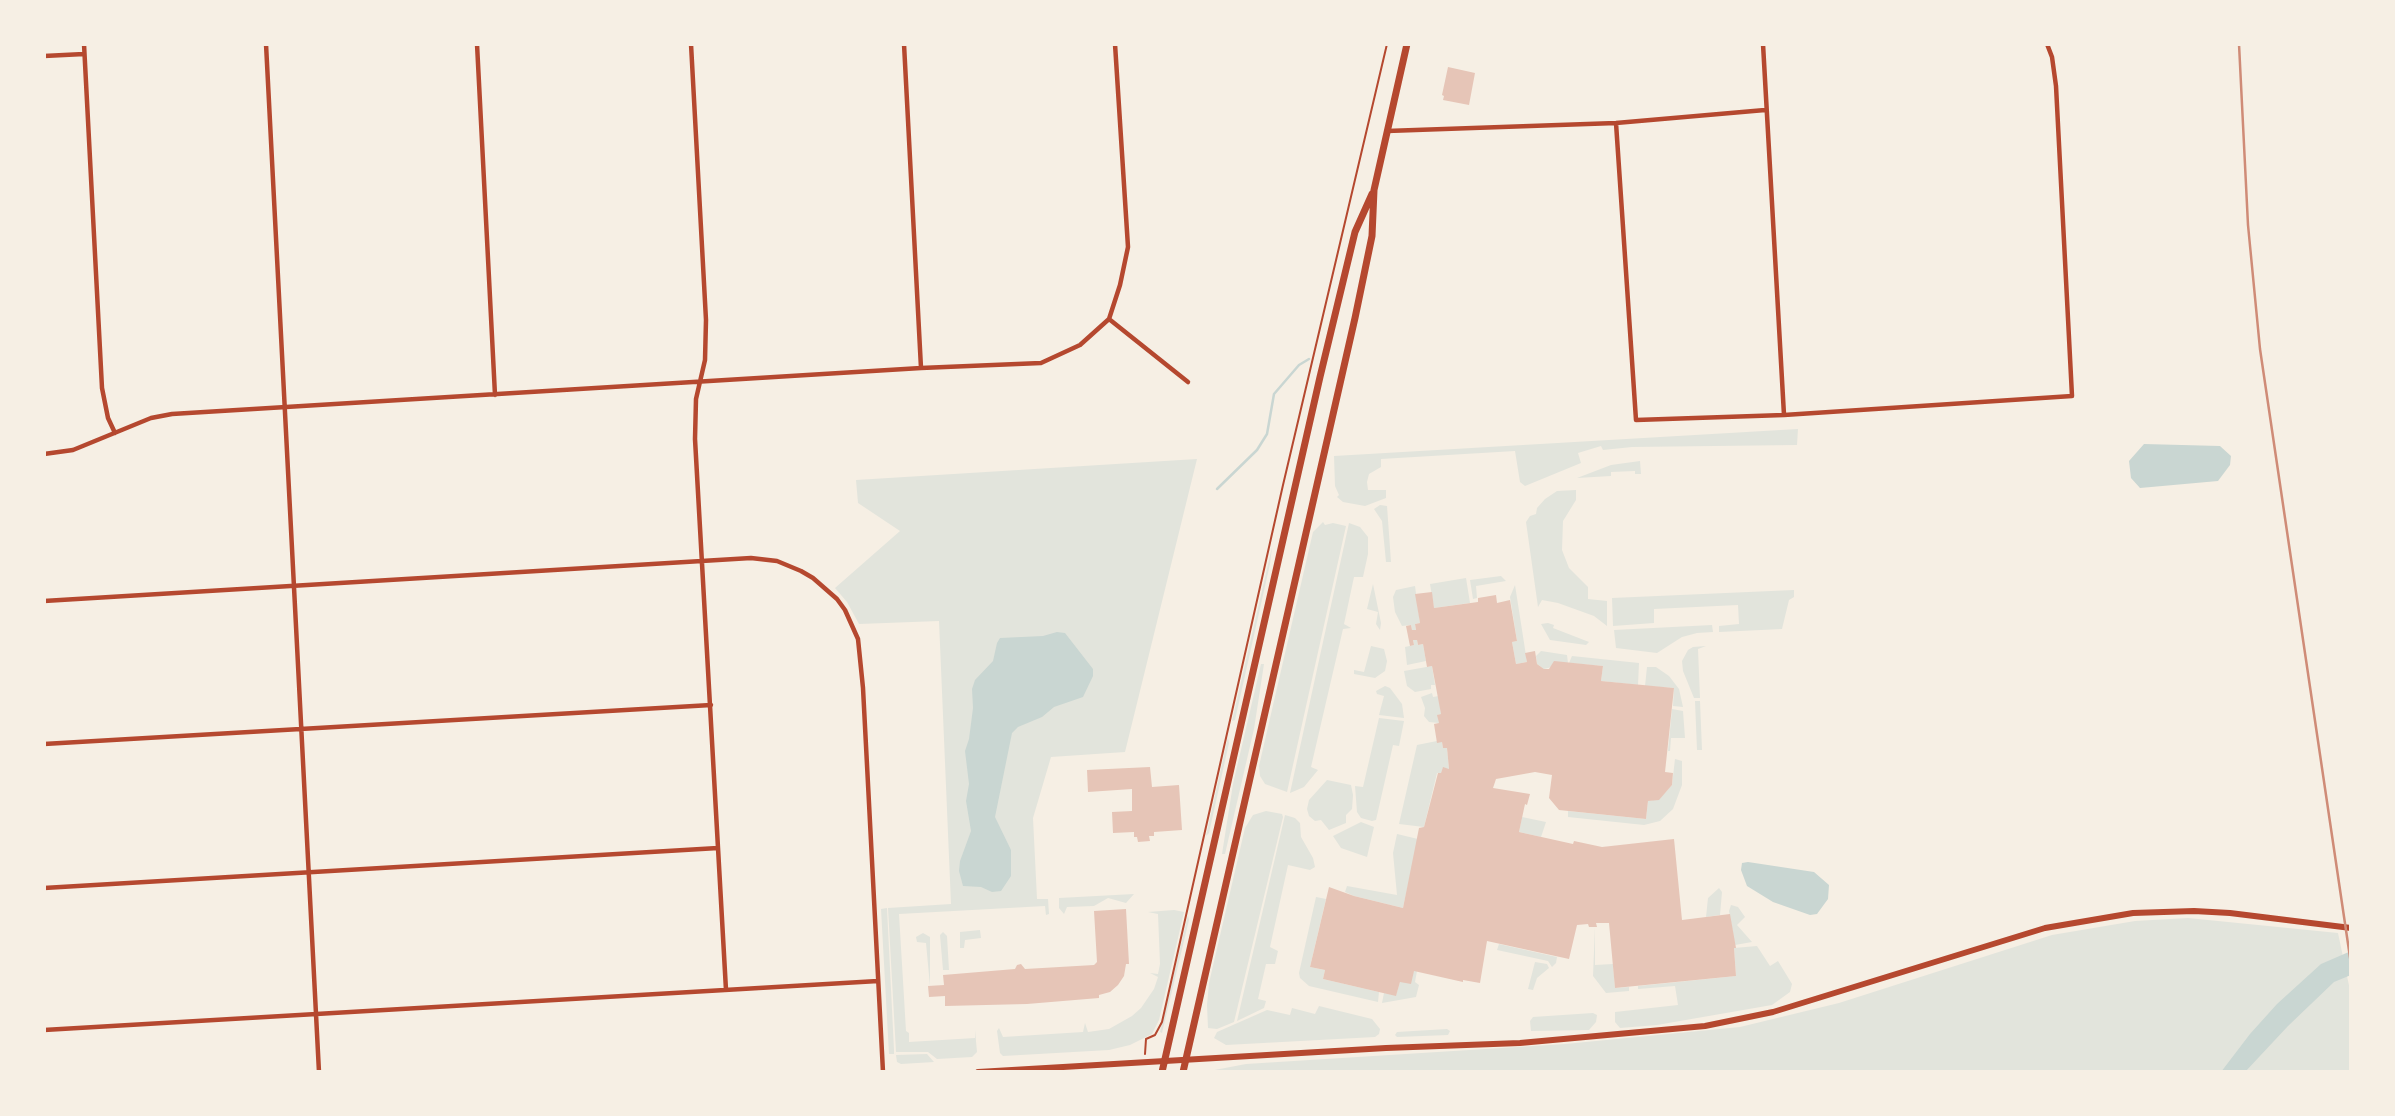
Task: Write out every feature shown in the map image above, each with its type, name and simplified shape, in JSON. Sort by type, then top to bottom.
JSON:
[{"type":"main road","points":[[1183,1072],[1355,318],[1371,236],[1374,190],[1407,44]]},
{"type":"main road","points":[[1161,1072],[1355,232],[1374,190]]},
{"type":"street","points":[[84,44],[102,388],[104,404],[115,433]]},
{"type":"street","points":[[266,44],[319,1072]]},
{"type":"street","points":[[477,44],[495,395]]},
{"type":"street","points":[[691,44],[706,320],[705,360],[696,400],[695,439],[704,561],[726,990]]},
{"type":"street","points":[[904,44],[921,368]]},
{"type":"street","points":[[44,454],[73,450],[150,418],[195,412],[1041,363],[1080,345],[1109,319],[1120,285],[1128,247],[1115,44]]},
{"type":"street","points":[[1763,44],[1784,415]]},
{"type":"street","points":[[1616,123],[1636,420],[1784,415],[2072,396],[2056,86],[2052,57],[2046,44]]},
{"type":"street","points":[[44,56],[84,54]]},
{"type":"street","points":[[1387,131],[1616,123],[1765,110]]},
{"type":"street","points":[[1109,319],[1188,382]]},
{"type":"street","points":[[44,601],[764,559],[789,565],[813,578],[826,588],[845,611],[852,625],[860,658],[883,1072]]},
{"type":"street","points":[[44,744],[711,705]]},
{"type":"street","points":[[44,888],[718,848]]},
{"type":"street","points":[[978,1072],[1399,1047],[1520,1043],[1705,1026],[1773,1012],[2045,928],[2133,913],[2230,913],[2351,928]]},
{"type":"street","points":[[44,1030],[878,981]]},
{"type":"path","points":[[1148,1043],[1146,1039],[1154,1035],[1162,1022],[1283,485],[1387,44]]},
{"type":"shaded area","points":[[1798,429],[1797,445],[1632,447],[1603,450],[1601,446],[1578,453],[1581,463],[1525,486],[1520,482],[1515,451],[1381,459],[1381,467],[1369,474],[1368,490],[1386,490],[1386,498],[1365,506],[1343,502],[1337,497],[1339,495],[1335,486],[1334,456]]},
{"type":"shaded area","points":[[2144,444],[2220,446],[2231,456],[2230,465],[2218,481],[2140,488],[2131,478],[2129,461]]},
{"type":"shaded area","points":[[1197,459],[1125,752],[1051,757],[1033,818],[1037,899],[1048,899],[1049,914],[1046,915],[1045,906],[899,914],[906,1031],[909,1033],[909,1042],[975,1038],[975,1030],[977,1052],[972,1057],[937,1059],[928,1052],[896,1052],[888,908],[951,904],[939,621],[859,624],[847,602],[835,588],[900,531],[858,503],[856,480]]},
{"type":"shaded area","points":[[1640,461],[1641,474],[1635,474],[1635,471],[1611,472],[1611,476],[1577,478],[1611,465]]},
{"type":"shaded area","points":[[1576,490],[1576,500],[1563,521],[1562,550],[1569,568],[1588,587],[1588,599],[1607,601],[1607,626],[1594,616],[1558,603],[1542,600],[1538,607],[1526,522],[1530,516],[1536,514],[1537,508],[1545,499],[1557,491]]},
{"type":"shaded area","points":[[1380,505],[1387,506],[1391,562],[1386,562],[1382,521],[1374,509]]},
{"type":"shaded area","points":[[1323,522],[1325,525],[1333,523],[1346,526],[1287,792],[1265,784],[1260,776],[1259,766],[1313,532]]},
{"type":"shaded area","points":[[1349,523],[1360,527],[1368,537],[1368,554],[1363,577],[1354,577],[1344,624],[1351,628],[1343,629],[1311,767],[1318,770],[1304,787],[1290,793]]},
{"type":"shaded area","points":[[1272,547],[1235,720],[1232,721]]},
{"type":"shaded area","points":[[1501,576],[1506,581],[1476,586],[1477,598],[1473,599],[1470,580]]},
{"type":"shaded area","points":[[1466,578],[1470,603],[1434,608],[1430,584]]},
{"type":"shaded area","points":[[1373,584],[1381,623],[1380,630],[1376,624],[1378,612],[1367,609]]},
{"type":"shaded area","points":[[1515,585],[1527,662],[1516,664],[1512,642],[1517,641],[1510,597]]},
{"type":"shaded area","points":[[1415,586],[1420,623],[1415,624],[1416,630],[1412,630],[1411,625],[1402,626],[1395,612],[1393,597],[1396,590]]},
{"type":"shaded area","points":[[1794,590],[1782,629],[1719,632],[1719,626],[1739,624],[1738,605],[1654,609],[1654,623],[1613,626],[1612,598]]},
{"type":"shaded area","points":[[1541,624],[1554,625],[1553,628],[1589,642],[1586,645],[1550,640]]},
{"type":"shaded area","points":[[1712,625],[1713,632],[1682,637],[1657,653],[1616,648],[1614,630]]},
{"type":"shaded area","points":[[1065,633],[1093,669],[1093,676],[1083,697],[1054,707],[1042,717],[1018,727],[1012,733],[995,817],[1011,850],[1011,876],[1001,891],[992,892],[981,887],[963,886],[959,871],[960,861],[971,831],[966,801],[969,784],[965,751],[969,739],[975,680],[993,661],[1000,638],[1043,636]]},
{"type":"shaded area","points":[[1413,640],[1417,640],[1418,645],[1423,644],[1426,661],[1407,665],[1405,647],[1414,645]]},
{"type":"shaded area","points":[[1371,646],[1384,649],[1387,661],[1385,671],[1375,678],[1354,674],[1354,670],[1364,672]]},
{"type":"shaded area","points":[[1706,646],[1698,649],[1700,698],[1694,698],[1683,671],[1682,661],[1688,650]]},
{"type":"shaded area","points":[[1541,651],[1567,655],[1568,663],[1544,669],[1537,664],[1536,656]]},
{"type":"shaded area","points":[[1572,656],[1639,663],[1638,685],[1601,681],[1603,666],[1569,663]]},
{"type":"shaded area","points":[[1261,664],[1264,664],[1254,729],[1225,854],[1222,854],[1233,784]]},
{"type":"shaded area","points":[[1432,666],[1435,685],[1431,685],[1431,689],[1415,692],[1407,686],[1404,671]]},
{"type":"shaded area","points":[[1647,667],[1656,667],[1669,676],[1679,689],[1683,707],[1673,706],[1674,688],[1645,686]]},
{"type":"shaded area","points":[[1385,686],[1390,688],[1402,704],[1404,718],[1379,715],[1384,696],[1376,691]]},
{"type":"shaded area","points":[[1432,693],[1433,697],[1439,696],[1439,723],[1429,722],[1424,716],[1425,708],[1421,697]]},
{"type":"shaded area","points":[[1695,701],[1700,701],[1702,750],[1697,750]]},
{"type":"shaded area","points":[[1672,709],[1683,711],[1685,738],[1671,738],[1668,751]]},
{"type":"shaded area","points":[[1379,718],[1404,721],[1399,746],[1393,745],[1376,820],[1372,821],[1361,818],[1357,812],[1355,786],[1363,787]]},
{"type":"shaded area","points":[[1228,737],[1229,743],[1209,833],[1206,836]]},
{"type":"shaded area","points":[[1442,742],[1443,748],[1447,748],[1449,769],[1443,768],[1441,773],[1437,773],[1424,827],[1399,824],[1417,745]]},
{"type":"shaded area","points":[[1675,759],[1682,761],[1682,785],[1673,809],[1660,821],[1644,825],[1568,817],[1568,811],[1646,819],[1648,801],[1659,799],[1672,785]]},
{"type":"shaded area","points":[[1327,780],[1351,785],[1353,795],[1352,809],[1346,815],[1346,823],[1329,830],[1321,820],[1315,821],[1309,816],[1307,809],[1309,800]]},
{"type":"shaded area","points":[[1266,811],[1282,814],[1283,817],[1234,1022],[1217,1029],[1208,1028],[1209,983],[1245,828],[1253,815]]},
{"type":"shaded area","points":[[1285,815],[1300,823],[1301,837],[1315,867],[1310,870],[1288,865],[1270,947],[1278,951],[1275,964],[1266,964],[1258,999],[1266,1001],[1264,1008],[1237,1021]]},
{"type":"shaded area","points":[[1522,817],[1546,822],[1541,837],[1519,832]]},
{"type":"shaded area","points":[[1361,822],[1374,827],[1367,857],[1341,848],[1333,836]]},
{"type":"shaded area","points":[[1397,834],[1418,839],[1403,908],[1345,892],[1347,886],[1397,895],[1393,853]]},
{"type":"shaded area","points":[[1742,863],[1814,872],[1829,885],[1828,899],[1817,914],[1810,915],[1773,902],[1747,886],[1741,870]]},
{"type":"shaded area","points":[[1719,888],[1722,892],[1720,915],[1706,917],[1708,898]]},
{"type":"shaded area","points":[[1134,894],[1126,903],[1108,898],[1094,906],[1067,907],[1064,914],[1059,908],[1059,898]]},
{"type":"shaded area","points":[[1316,897],[1326,899],[1310,967],[1325,970],[1323,979],[1379,992],[1378,1002],[1309,986],[1300,978]]},
{"type":"shaded area","points":[[1731,905],[1738,907],[1745,917],[1737,925],[1752,942],[1735,945],[1729,911]]},
{"type":"shaded area","points":[[887,908],[894,1054],[889,1054],[881,909]]},
{"type":"shaded area","points":[[1148,912],[1184,912],[1159,1020],[1152,1034],[1130,1045],[1109,1050],[1003,1056],[1000,1053],[997,1031],[999,1028],[1003,1037],[1083,1032],[1085,1023],[1088,1032],[1109,1029],[1132,1016],[1154,989],[1158,977],[1150,973],[1158,974],[1160,964],[1158,914]]},
{"type":"shaded area","points":[[1188,915],[1189,920],[1162,1033],[1160,1032]]},
{"type":"shaded area","points":[[2188,918],[2338,933],[2351,995],[2351,1072],[1204,1072],[1246,1064],[1565,1044],[1740,1027],[1839,1003],[2052,935],[2135,921]]},
{"type":"shaded area","points":[[1595,927],[1595,965],[1613,964],[1615,988],[1629,987],[1629,991],[1606,993],[1593,976]]},
{"type":"shaded area","points":[[980,930],[981,938],[965,940],[964,948],[960,948],[960,932]]},
{"type":"shaded area","points":[[943,932],[947,936],[949,970],[943,970],[940,935]]},
{"type":"shaded area","points":[[923,933],[930,937],[930,986],[926,943],[917,942],[916,937]]},
{"type":"shaded area","points":[[1499,944],[1557,957],[1556,963],[1552,967],[1548,961],[1497,950]]},
{"type":"shaded area","points":[[1757,946],[1770,966],[1778,961],[1792,984],[1790,992],[1772,1005],[1657,1025],[1620,1028],[1615,1022],[1615,1012],[1678,1005],[1675,986],[1638,989],[1638,986],[1736,976],[1734,948]]},
{"type":"shaded area","points":[[2351,951],[2351,975],[2334,982],[2245,1072],[2221,1072],[2277,1004],[2321,964]]},
{"type":"shaded area","points":[[1535,962],[1547,964],[1549,968],[1537,978],[1533,990],[1528,989]]},
{"type":"shaded area","points":[[1417,971],[1415,982],[1419,985],[1416,997],[1382,1003],[1384,993],[1396,995],[1400,982]]},
{"type":"shaded area","points":[[1319,1006],[1372,1019],[1380,1029],[1379,1034],[1375,1037],[1226,1045],[1214,1038],[1217,1032],[1267,1010],[1290,1015],[1292,1008],[1315,1014]]},
{"type":"shaded area","points":[[1593,1013],[1597,1015],[1596,1022],[1589,1030],[1531,1031],[1530,1021],[1533,1017]]},
{"type":"shaded area","points":[[1450,1031],[1448,1035],[1395,1035],[1397,1032]]},
{"type":"shaded area","points":[[927,1054],[934,1062],[897,1062],[896,1055]]},
{"type":"building","points":[[1448,67],[1475,73],[1469,105],[1443,100]]},
{"type":"building","points":[[1432,592],[1434,608],[1478,602],[1478,598],[1496,595],[1497,603],[1510,600],[1517,641],[1512,642],[1516,664],[1527,662],[1525,653],[1535,651],[1537,664],[1544,669],[1549,669],[1554,661],[1603,666],[1601,681],[1674,688],[1665,772],[1673,773],[1672,785],[1659,800],[1648,801],[1646,819],[1559,810],[1549,798],[1552,775],[1535,772],[1496,779],[1493,788],[1530,794],[1519,832],[1573,844],[1574,841],[1602,847],[1674,839],[1682,920],[1730,914],[1736,948],[1736,976],[1615,988],[1609,923],[1596,923],[1597,927],[1577,925],[1569,959],[1487,941],[1480,983],[1414,971],[1411,984],[1400,982],[1396,996],[1323,979],[1325,970],[1310,967],[1329,887],[1403,908],[1419,828],[1424,827],[1438,773],[1441,773],[1443,767],[1449,769],[1447,748],[1443,748],[1442,742],[1437,743],[1434,724],[1439,723],[1437,715],[1441,714],[1432,666],[1427,667],[1423,644],[1418,645],[1417,640],[1413,640],[1414,645],[1410,646],[1406,626],[1411,625],[1412,630],[1416,630],[1415,624],[1420,623],[1415,594]]},
{"type":"building","points":[[1150,767],[1152,787],[1179,785],[1182,830],[1154,832],[1154,836],[1149,836],[1150,841],[1138,842],[1134,832],[1113,833],[1112,812],[1132,811],[1132,789],[1088,792],[1087,770]]},
{"type":"building","points":[[1126,909],[1129,964],[1126,964],[1124,976],[1118,985],[1110,992],[1099,995],[1099,998],[1027,1004],[945,1006],[945,996],[929,997],[928,986],[944,985],[943,975],[1015,969],[1021,964],[1025,969],[1094,965],[1097,962],[1094,911]]},
{"type":"waterway","points":[[1217,489],[1257,450],[1267,434],[1274,394],[1299,365],[1309,359]]},
{"type":"railway","points":[[2239,44],[2248,225],[2260,349],[2351,964]]}]
